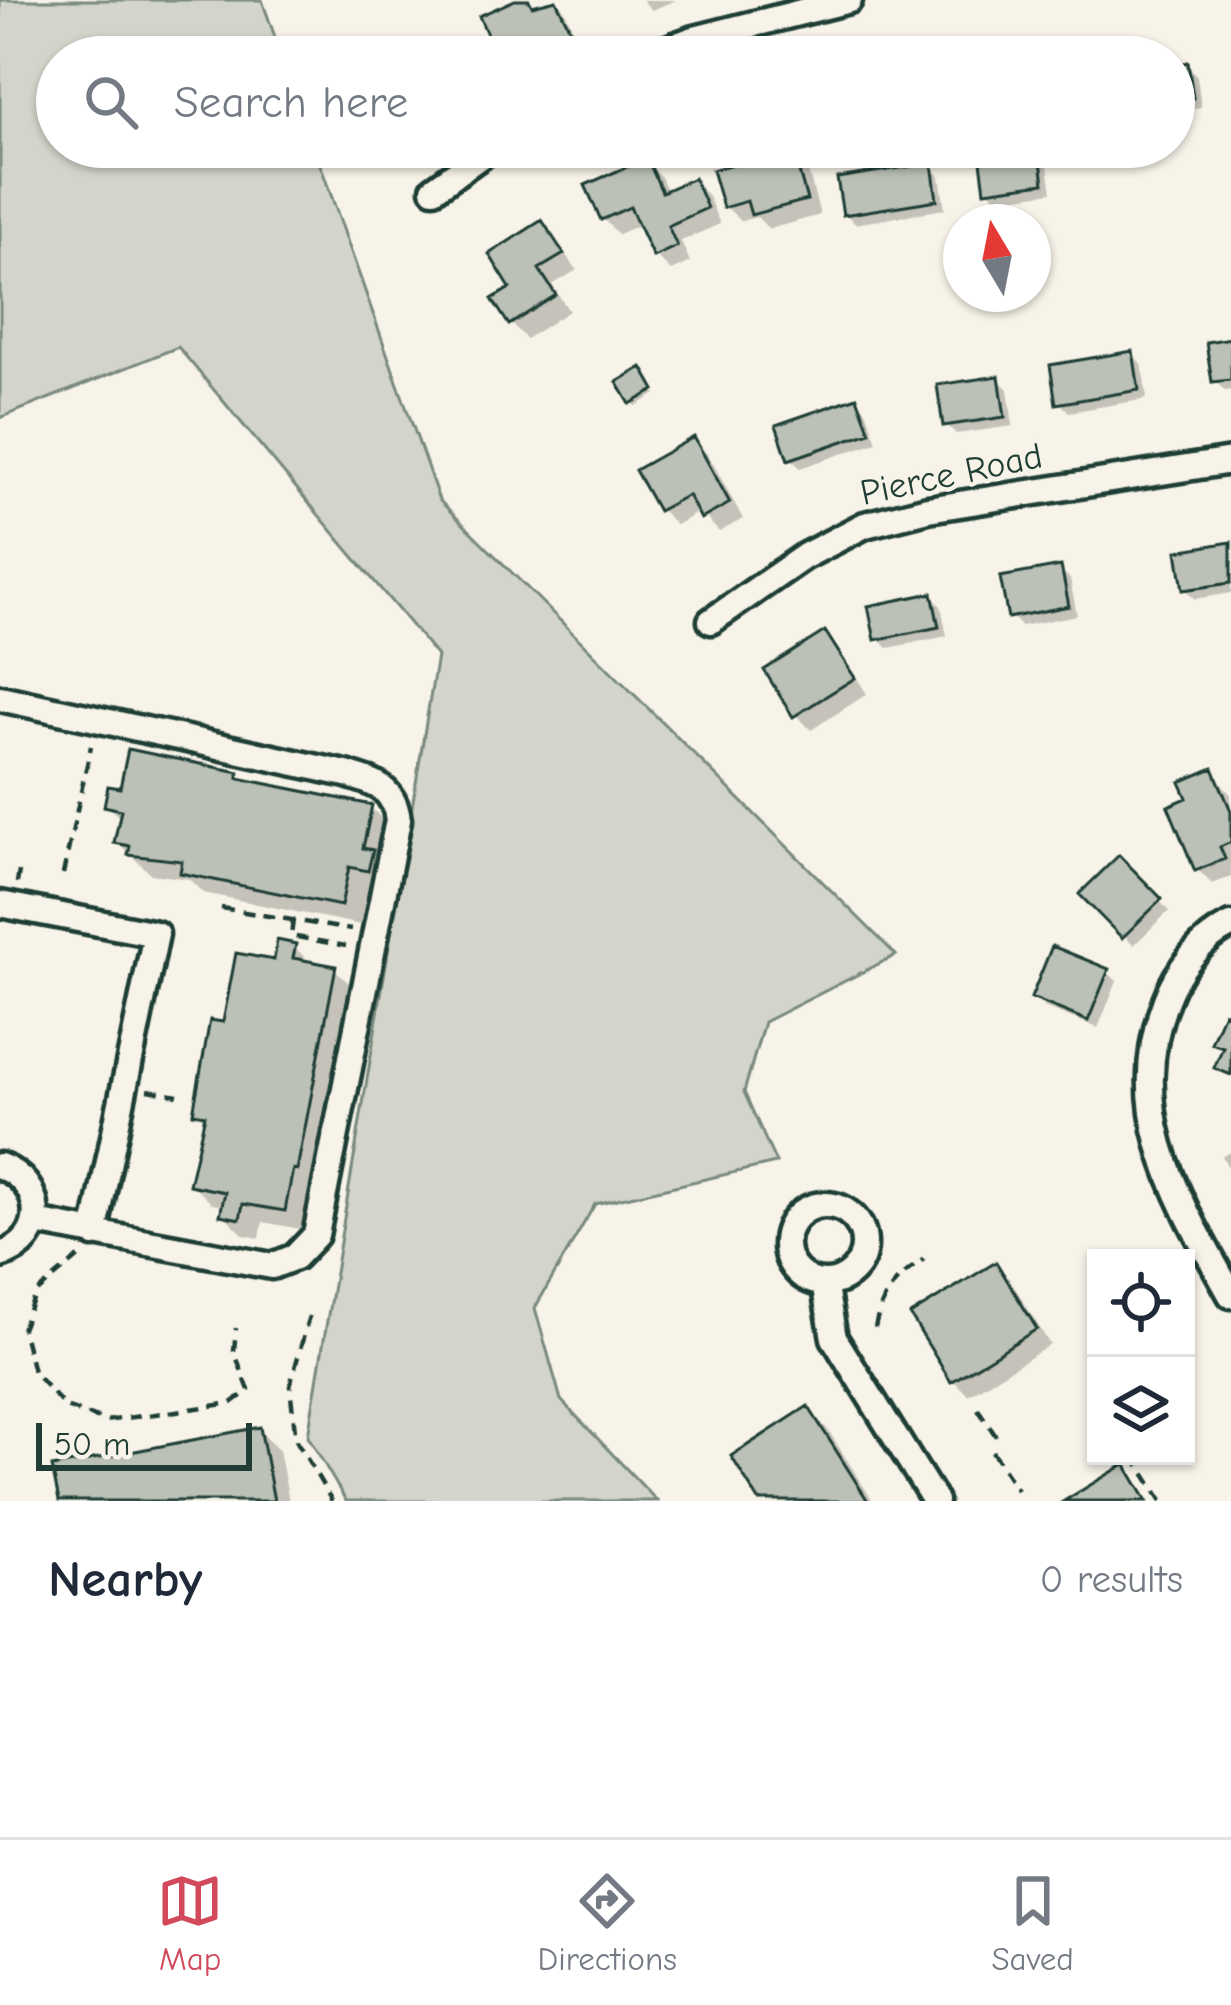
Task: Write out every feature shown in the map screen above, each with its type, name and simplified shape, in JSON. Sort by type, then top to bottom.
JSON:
[{"type":"street","points":[[707,36],[849,0]]},
{"type":"street","points":[[434,189],[464,168]]},
{"type":"street","name":"Pierce Road","points":[[711,620],[805,556],[865,525],[928,509],[1231,460]]},
{"type":"street","points":[[0,698],[346,774],[390,791],[398,820],[366,932],[316,1235],[295,1257],[272,1266],[87,1244],[35,1222]]},
{"type":"street","points":[[0,904],[156,934],[87,1244]]},
{"type":"street","points":[[1231,925],[1216,933],[1174,976],[1152,1036],[1148,1096],[1162,1153],[1188,1216],[1231,1295]]},
{"type":"street","points":[[0,1166],[26,1181],[37,1208],[35,1222],[16,1250],[0,1255]]},
{"type":"street","points":[[824,1283],[834,1338],[935,1501]]},
{"type":"path","points":[[63,874],[88,747],[102,742],[107,722]]},
{"type":"path","points":[[221,908],[366,932],[354,948],[291,936],[293,920]]},
{"type":"path","points":[[87,1244],[35,1294],[22,1329],[33,1371],[65,1407],[106,1421],[232,1403],[249,1390],[234,1351],[236,1328]]},
{"type":"path","points":[[875,1328],[880,1300],[895,1279],[924,1259]]},
{"type":"path","points":[[309,1316],[290,1386],[296,1440],[332,1501]]},
{"type":"path","points":[[979,1409],[1001,1444]]},
{"type":"path","points":[[992,1450],[1017,1490]]},
{"type":"path","points":[[1138,1465],[1162,1501]]},
{"type":"shaded area","points":[[0,0],[262,0],[275,36],[36,36],[36,168],[321,168],[439,500],[896,955],[764,1022],[744,1092],[776,1163],[595,1204],[535,1308],[561,1400],[657,1501],[346,1501],[308,1436],[437,656],[178,347],[0,418]]},
{"type":"building","points":[[515,0],[529,0],[532,6],[556,0],[570,29],[555,36],[488,36],[479,16]]},
{"type":"building","points":[[624,168],[651,168],[662,192],[694,178],[707,208],[668,226],[677,246],[653,257],[630,207],[601,220],[585,185]]},
{"type":"building","points":[[798,168],[807,200],[751,215],[747,201],[723,208],[712,170]]},
{"type":"building","points":[[933,168],[937,200],[843,215],[837,178]]},
{"type":"building","points":[[982,168],[1042,168],[1044,183],[985,191]]},
{"type":"building","points":[[542,220],[564,254],[539,269],[556,295],[509,325],[492,299],[510,288],[489,254]]},
{"type":"building","points":[[1231,338],[1231,380],[1212,382],[1206,342]]},
{"type":"building","points":[[1133,351],[1139,390],[1056,404],[1050,365]]},
{"type":"building","points":[[642,367],[655,390],[630,404],[617,382]]},
{"type":"building","points":[[999,376],[1005,417],[943,426],[937,385]]},
{"type":"building","points":[[857,397],[870,432],[788,460],[776,425]]},
{"type":"building","points":[[694,437],[730,503],[701,519],[688,495],[658,511],[635,470]]},
{"type":"building","points":[[1231,542],[1231,583],[1183,590],[1177,551]]},
{"type":"building","points":[[1061,566],[1069,606],[1008,618],[1000,577]]},
{"type":"building","points":[[932,593],[939,627],[875,640],[868,606]]},
{"type":"building","points":[[825,631],[855,678],[793,717],[764,670]]},
{"type":"building","points":[[128,749],[239,772],[238,778],[372,805],[363,848],[373,850],[368,871],[349,867],[341,906],[180,873],[182,861],[128,855],[130,846],[114,843],[121,810],[104,806],[108,786],[120,788]]},
{"type":"building","points":[[1213,768],[1231,811],[1231,842],[1220,847],[1225,859],[1195,871],[1168,806],[1187,798],[1180,782]]},
{"type":"building","points":[[1119,855],[1162,899],[1122,938],[1079,894]]},
{"type":"building","points":[[277,940],[296,944],[293,958],[336,966],[285,1211],[243,1204],[240,1219],[220,1215],[225,1192],[189,1185],[205,1115],[193,1113],[210,1020],[223,1022],[236,953],[274,960]]},
{"type":"building","points":[[1052,946],[1109,969],[1088,1021],[1031,998]]},
{"type":"building","points":[[1224,1012],[1231,1015],[1231,1075],[1214,1068],[1223,1047],[1211,1043]]},
{"type":"building","points":[[996,1262],[1037,1329],[951,1382],[910,1315]]},
{"type":"building","points":[[808,1406],[868,1501],[759,1501],[731,1456]]},
{"type":"building","points":[[260,1427],[274,1501],[59,1501],[52,1467]]},
{"type":"building","points":[[1126,1465],[1147,1501],[1064,1501]]}]
